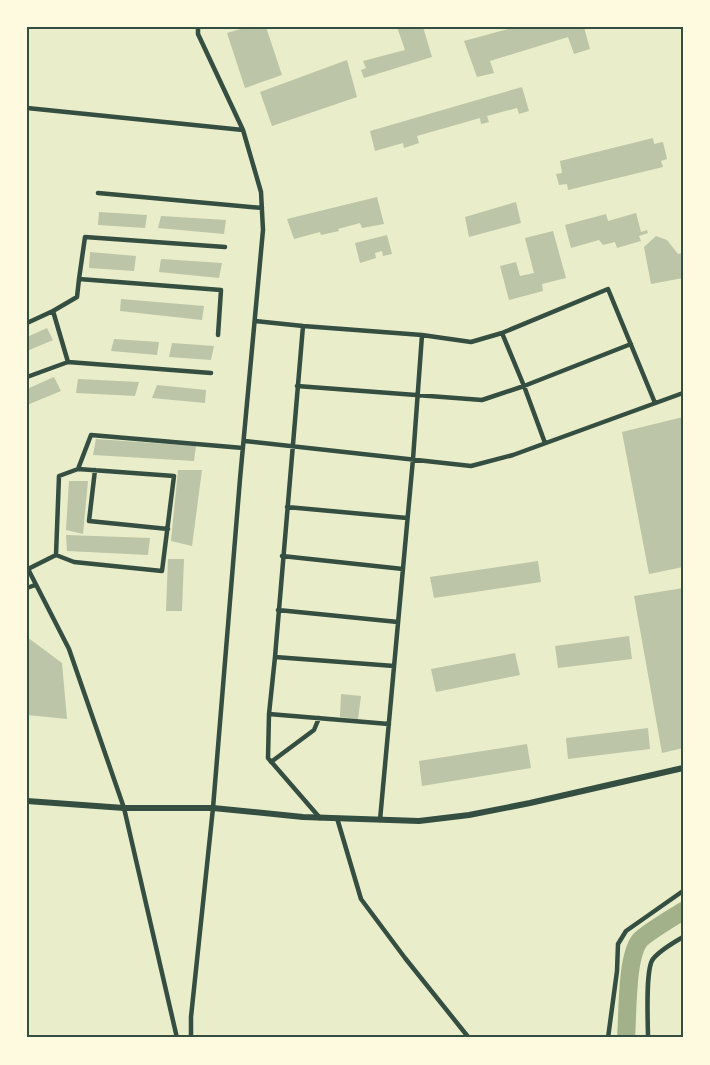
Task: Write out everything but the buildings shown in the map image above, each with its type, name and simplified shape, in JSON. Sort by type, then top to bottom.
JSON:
[{"type":"street","points":[[191,1038],[191,1017],[213,808],[263,230],[261,192],[243,130],[198,34],[198,27]]},
{"type":"street","points":[[27,108],[243,130]]},
{"type":"street","points":[[98,193],[262,208]]},
{"type":"street","points":[[27,323],[77,297],[85,237],[225,247]]},
{"type":"street","points":[[78,279],[222,290],[218,335]]},
{"type":"street","points":[[255,321],[422,335],[471,342],[502,333],[608,290],[655,404]]},
{"type":"street","points":[[53,311],[68,362]]},
{"type":"street","points":[[303,326],[275,657],[268,714],[268,758],[320,818]]},
{"type":"street","points":[[502,333],[545,443]]},
{"type":"street","points":[[380,820],[422,335]]},
{"type":"street","points":[[297,386],[482,400],[631,344]]},
{"type":"street","points":[[27,377],[68,362],[211,373]]},
{"type":"street","points":[[244,441],[471,466],[513,455],[683,393]]},
{"type":"street","points":[[78,469],[92,435],[243,448]]},
{"type":"street","points":[[56,555],[59,476],[78,469],[174,476],[162,571],[74,562],[56,555],[27,568],[69,649],[124,808],[177,1038]]},
{"type":"street","points":[[95,470],[89,521],[168,529]]},
{"type":"street","points":[[287,507],[407,518]]},
{"type":"street","points":[[282,556],[403,568]]},
{"type":"street","points":[[27,588],[35,585]]},
{"type":"street","points":[[278,610],[398,622]]},
{"type":"street","points":[[275,657],[394,666]]},
{"type":"street","points":[[268,714],[389,724]]},
{"type":"street","points":[[271,762],[314,730],[319,718]]},
{"type":"street","points":[[27,801],[124,808],[213,808],[320,818],[419,821],[469,815],[530,803],[683,768]]},
{"type":"street","points":[[337,818],[361,899],[469,1038]]},
{"type":"street","points":[[608,1038],[618,944],[626,931],[683,891]]},
{"type":"street","points":[[648,1038],[648,983],[651,962],[657,955],[683,937]]},
{"type":"waterway","points":[[626,1038],[630,972],[635,948],[640,940],[654,929],[683,911]]}]
